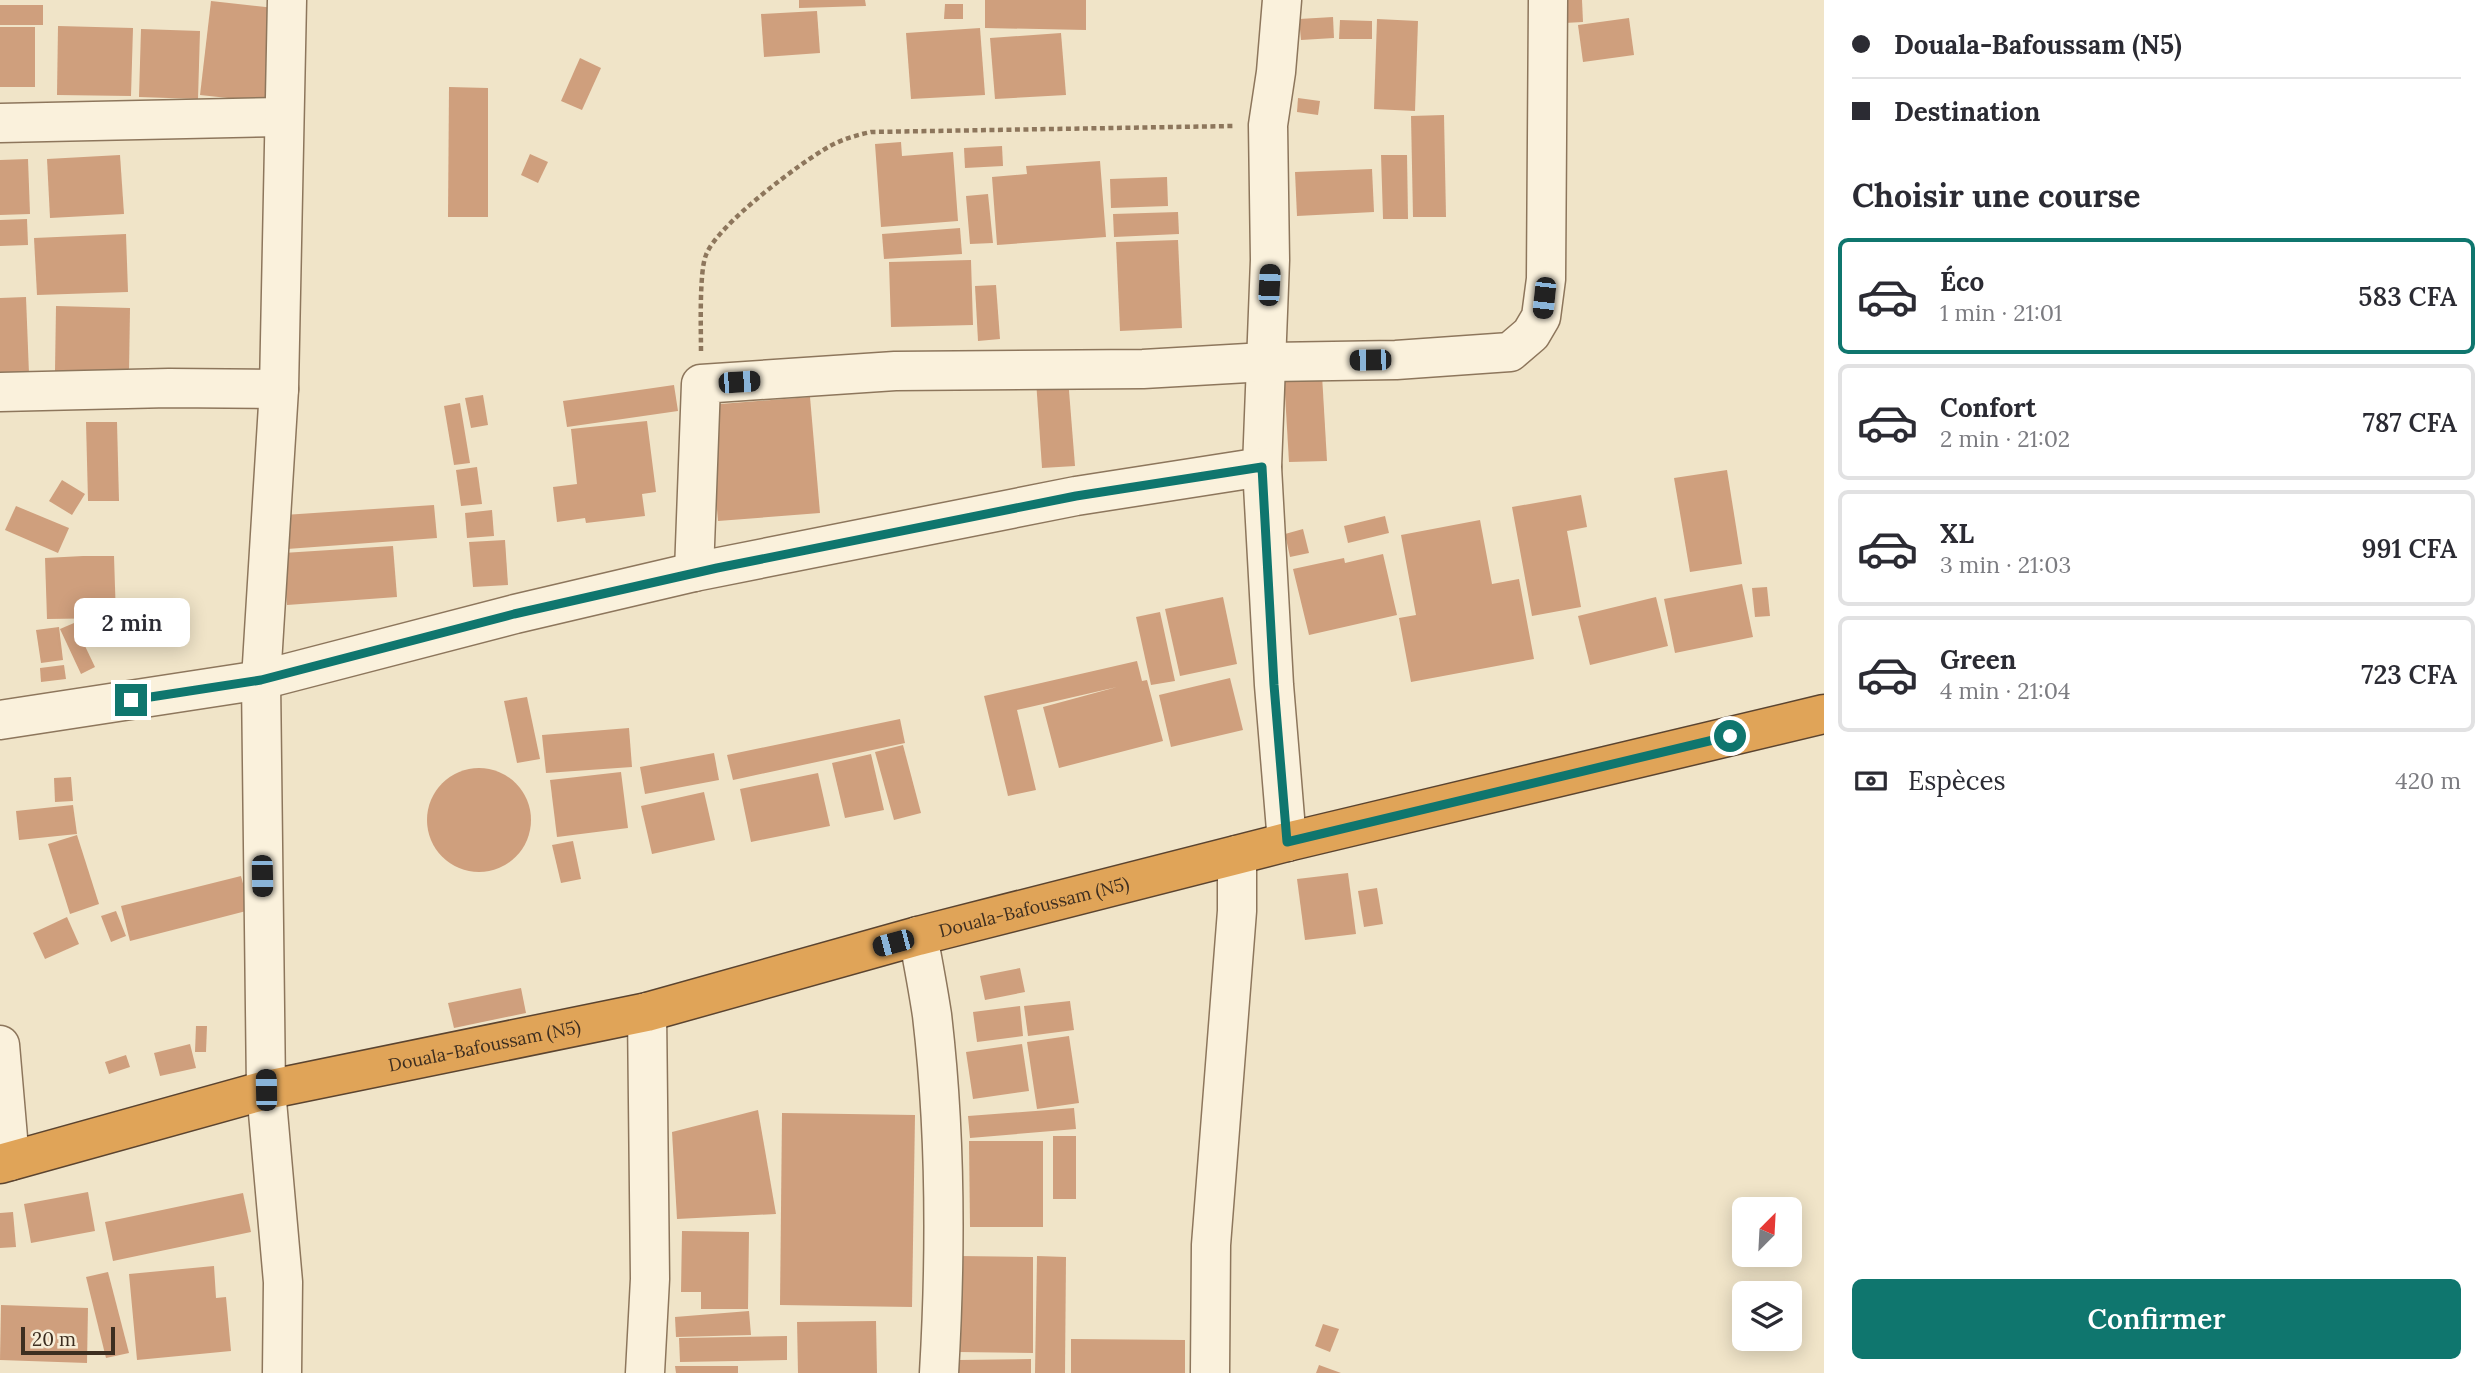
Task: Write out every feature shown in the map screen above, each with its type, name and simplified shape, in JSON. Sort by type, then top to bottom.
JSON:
[{"type":"highway","name":"Douala-Bafoussam (N5)","points":[[5,1163],[266,1090],[647,1012],[918,936],[1287,842],[1824,714]]},
{"type":"street","points":[[282,1373],[283,1282],[266,1090],[261,680],[279,388],[287,0]]},
{"type":"street","points":[[1282,0],[1268,125],[1270,260],[1262,467],[1274,685],[1287,842]]},
{"type":"street","points":[[694,572],[701,384],[895,371],[1143,369],[1265,362],[1396,360],[1510,352],[1531,334],[1541,317],[1546,279],[1548,0]]},
{"type":"street","points":[[0,123],[283,117]]},
{"type":"street","points":[[0,392],[279,388]]},
{"type":"street","points":[[0,720],[261,680],[514,614],[694,572],[1076,496],[1262,467]]},
{"type":"street","points":[[1210,1373],[1211,1245],[1237,911],[1237,855]]},
{"type":"street","points":[[918,936],[932,1015],[942,1128],[945,1281],[939,1373]]},
{"type":"street","points":[[645,1373],[650,1279],[647,1012]]},
{"type":"street","points":[[0,1045],[5,1163]]},
{"type":"path","points":[[701,384],[704,258],[711,243],[758,199],[829,146],[849,137],[871,132],[1268,125]]},
{"type":"building","points":[[799,0],[865,0],[866,6],[799,8]]},
{"type":"building","points":[[985,0],[1086,0],[1086,30],[985,28]]},
{"type":"building","points":[[1563,0],[1582,0],[1583,22],[1564,23]]},
{"type":"building","points":[[211,1],[284,9],[274,103],[200,95]]},
{"type":"building","points":[[945,4],[963,4],[963,19],[944,19]]},
{"type":"building","points":[[0,5],[43,5],[43,25],[0,25]]},
{"type":"building","points":[[817,11],[820,53],[764,57],[761,14]]},
{"type":"building","points":[[1333,17],[1334,38],[1301,40],[1299,19]]},
{"type":"building","points":[[1629,18],[1634,55],[1583,62],[1578,25]]},
{"type":"building","points":[[1377,19],[1418,21],[1415,111],[1374,109]]},
{"type":"building","points":[[1340,20],[1372,21],[1372,39],[1339,39]]},
{"type":"building","points":[[58,26],[133,28],[131,96],[57,95]]},
{"type":"building","points":[[0,27],[35,27],[35,87],[0,87]]},
{"type":"building","points":[[980,28],[985,95],[911,99],[906,33]]},
{"type":"building","points":[[141,29],[200,31],[198,99],[139,97]]},
{"type":"building","points":[[1061,33],[1066,95],[995,99],[990,38]]},
{"type":"building","points":[[580,58],[601,68],[582,110],[561,101]]},
{"type":"building","points":[[449,87],[488,88],[488,217],[448,217]]},
{"type":"building","points":[[1298,98],[1320,101],[1318,115],[1297,112]]},
{"type":"building","points":[[1444,115],[1446,217],[1413,217],[1411,116]]},
{"type":"building","points":[[901,142],[902,156],[953,152],[958,221],[881,227],[875,144]]},
{"type":"building","points":[[1002,146],[1003,166],[965,168],[964,148]]},
{"type":"building","points":[[530,154],[548,162],[538,183],[521,175]]},
{"type":"building","points":[[120,155],[124,214],[50,218],[47,159]]},
{"type":"building","points":[[1381,155],[1407,155],[1408,219],[1383,219]]},
{"type":"building","points":[[28,159],[30,214],[0,215],[0,160]]},
{"type":"building","points":[[1100,161],[1106,237],[997,245],[992,177],[1027,174],[1026,166]]},
{"type":"building","points":[[1372,169],[1374,212],[1297,216],[1295,172]]},
{"type":"building","points":[[1167,177],[1168,206],[1111,208],[1110,179]]},
{"type":"building","points":[[988,194],[993,243],[970,244],[966,196]]},
{"type":"building","points":[[1178,212],[1179,234],[1114,237],[1113,214]]},
{"type":"building","points":[[27,219],[28,245],[0,246],[0,220]]},
{"type":"building","points":[[960,228],[962,254],[884,259],[882,234]]},
{"type":"building","points":[[126,234],[128,292],[37,295],[34,238]]},
{"type":"building","points":[[1178,240],[1182,328],[1120,331],[1116,242]]},
{"type":"building","points":[[971,260],[973,325],[891,327],[889,262]]},
{"type":"building","points":[[996,285],[1000,339],[978,341],[975,286]]},
{"type":"building","points":[[26,297],[29,374],[0,375],[0,298]]},
{"type":"building","points":[[56,306],[130,308],[129,373],[55,371]]},
{"type":"building","points":[[1322,375],[1327,461],[1289,462],[1284,377]]},
{"type":"building","points":[[1068,378],[1075,466],[1042,468],[1036,380]]},
{"type":"building","points":[[674,385],[678,411],[567,427],[563,401]]},
{"type":"building","points":[[483,395],[488,425],[471,428],[465,398]]},
{"type":"building","points":[[810,397],[820,513],[718,521],[708,405]]},
{"type":"building","points":[[460,403],[470,463],[454,465],[444,406]]},
{"type":"building","points":[[647,421],[656,492],[642,494],[645,516],[586,523],[585,518],[557,522],[553,487],[577,484],[571,429]]},
{"type":"building","points":[[86,422],[117,422],[119,501],[88,501]]},
{"type":"building","points":[[477,467],[482,504],[461,506],[456,470]]},
{"type":"building","points":[[1727,470],[1742,564],[1690,572],[1674,478]]},
{"type":"building","points":[[62,480],[85,494],[72,515],[49,501]]},
{"type":"building","points":[[1581,495],[1587,527],[1567,531],[1581,607],[1532,616],[1512,507]]},
{"type":"building","points":[[434,505],[437,538],[287,549],[284,515]]},
{"type":"building","points":[[16,506],[69,528],[58,553],[5,530]]},
{"type":"building","points":[[492,510],[494,536],[467,538],[465,513]]},
{"type":"building","points":[[1385,516],[1389,533],[1348,543],[1344,526]]},
{"type":"building","points":[[1480,520],[1492,584],[1519,579],[1534,659],[1411,682],[1399,618],[1416,615],[1401,535]]},
{"type":"building","points":[[1303,529],[1309,553],[1290,557],[1285,534]]},
{"type":"building","points":[[505,540],[508,585],[473,587],[469,542]]},
{"type":"building","points":[[393,546],[397,597],[287,605],[283,553]]},
{"type":"building","points":[[1383,554],[1397,615],[1309,635],[1293,569],[1344,558],[1345,563]]},
{"type":"building","points":[[114,556],[116,618],[47,619],[45,558]]},
{"type":"building","points":[[1742,584],[1753,637],[1675,653],[1664,599]]},
{"type":"building","points":[[1767,587],[1770,616],[1755,617],[1752,588]]},
{"type":"building","points":[[1223,597],[1237,664],[1180,676],[1165,609]]},
{"type":"building","points":[[1656,597],[1668,646],[1590,665],[1578,616]]},
{"type":"building","points":[[1160,612],[1175,681],[1151,685],[1136,617]]},
{"type":"building","points":[[74,623],[95,667],[81,674],[60,629]]},
{"type":"building","points":[[59,627],[63,660],[41,663],[36,630]]},
{"type":"building","points":[[1137,661],[1142,681],[1147,680],[1163,741],[1059,768],[1043,707],[1117,687],[1017,710],[1036,790],[1008,796],[984,696]]},
{"type":"building","points":[[64,665],[66,679],[41,682],[40,668]]},
{"type":"building","points":[[1230,678],[1243,730],[1171,747],[1159,695]]},
{"type":"building","points":[[527,697],[540,759],[517,763],[504,701]]},
{"type":"building","points":[[900,719],[905,743],[733,780],[727,755]]},
{"type":"building","points":[[629,728],[632,767],[546,773],[542,735]]},
{"type":"building","points":[[903,745],[921,813],[894,820],[875,752]]},
{"type":"building","points":[[714,753],[719,780],[645,794],[640,767]]},
{"type":"building","points":[[871,754],[884,810],[845,818],[832,763]]},
{"type":"building","points":[[479,768],[499,772],[522,791],[527,800],[531,820],[527,840],[508,863],[499,868],[479,872],[459,868],[436,849],[431,840],[427,820],[431,800],[450,777],[459,772]]},
{"type":"building","points":[[621,772],[628,828],[557,837],[550,780]]},
{"type":"building","points":[[818,773],[830,826],[751,842],[740,789]]},
{"type":"building","points":[[71,777],[73,801],[55,802],[54,778]]},
{"type":"building","points":[[704,792],[715,840],[652,854],[641,806]]},
{"type":"building","points":[[73,805],[77,834],[19,840],[16,811]]},
{"type":"building","points":[[77,835],[99,904],[70,914],[48,844]]},
{"type":"building","points":[[573,841],[581,879],[561,883],[552,845]]},
{"type":"building","points":[[1348,873],[1356,934],[1305,940],[1297,879]]},
{"type":"building","points":[[241,876],[250,910],[130,941],[121,906]]},
{"type":"building","points":[[1377,888],[1383,924],[1364,927],[1358,891]]},
{"type":"building","points":[[116,911],[126,936],[111,942],[101,916]]},
{"type":"building","points":[[67,917],[79,944],[45,959],[33,933]]},
{"type":"building","points":[[1020,968],[1025,992],[985,1000],[980,976]]},
{"type":"building","points":[[521,988],[526,1013],[454,1028],[448,1003]]},
{"type":"building","points":[[1070,1001],[1074,1030],[1028,1036],[1024,1006]]},
{"type":"building","points":[[1020,1006],[1023,1036],[977,1042],[973,1012]]},
{"type":"building","points":[[196,1026],[207,1026],[206,1052],[195,1052]]},
{"type":"building","points":[[1069,1036],[1079,1103],[1037,1109],[1027,1042]]},
{"type":"building","points":[[190,1044],[196,1068],[160,1076],[154,1053]]},
{"type":"building","points":[[1022,1044],[1029,1091],[973,1099],[966,1052]]},
{"type":"building","points":[[126,1055],[130,1067],[109,1074],[105,1062]]},
{"type":"building","points":[[1074,1108],[1076,1129],[970,1138],[968,1116]]},
{"type":"building","points":[[758,1110],[776,1214],[677,1219],[672,1132]]},
{"type":"building","points":[[782,1113],[915,1115],[912,1307],[780,1305]]},
{"type":"building","points":[[1053,1136],[1076,1136],[1076,1199],[1053,1199]]},
{"type":"building","points":[[969,1141],[1043,1141],[1043,1227],[970,1227]]},
{"type":"building","points":[[88,1192],[95,1231],[31,1243],[24,1204]]},
{"type":"building","points":[[243,1193],[251,1232],[113,1261],[105,1222]]},
{"type":"building","points":[[13,1212],[16,1247],[0,1248],[0,1213]]},
{"type":"building","points":[[682,1231],[749,1232],[748,1309],[701,1309],[701,1292],[681,1292]]},
{"type":"building","points":[[959,1256],[1033,1257],[1033,1353],[958,1352]]},
{"type":"building","points":[[1037,1256],[1066,1257],[1065,1373],[1035,1373]]},
{"type":"building","points":[[214,1266],[216,1298],[226,1297],[231,1351],[137,1360],[129,1274]]},
{"type":"building","points":[[108,1272],[129,1353],[106,1358],[86,1277]]},
{"type":"building","points":[[1,1305],[88,1308],[87,1363],[0,1360]]},
{"type":"building","points":[[749,1311],[751,1335],[676,1337],[675,1317]]},
{"type":"building","points":[[876,1321],[877,1373],[798,1373],[797,1322]]},
{"type":"building","points":[[1323,1324],[1339,1329],[1330,1352],[1315,1346]]},
{"type":"building","points":[[787,1336],[787,1360],[680,1362],[679,1338]]},
{"type":"building","points":[[1071,1339],[1185,1340],[1185,1373],[1071,1373]]},
{"type":"building","points":[[1031,1359],[1031,1373],[959,1373],[958,1360]]},
{"type":"building","points":[[1319,1365],[1341,1373],[1316,1373]]},
{"type":"building","points":[[675,1366],[738,1366],[738,1373],[676,1373]]},
{"type":"route","points":[[131,700],[261,680],[514,614],[832,544],[1076,496],[1262,467],[1274,685],[1287,842],[1730,736]]}]
